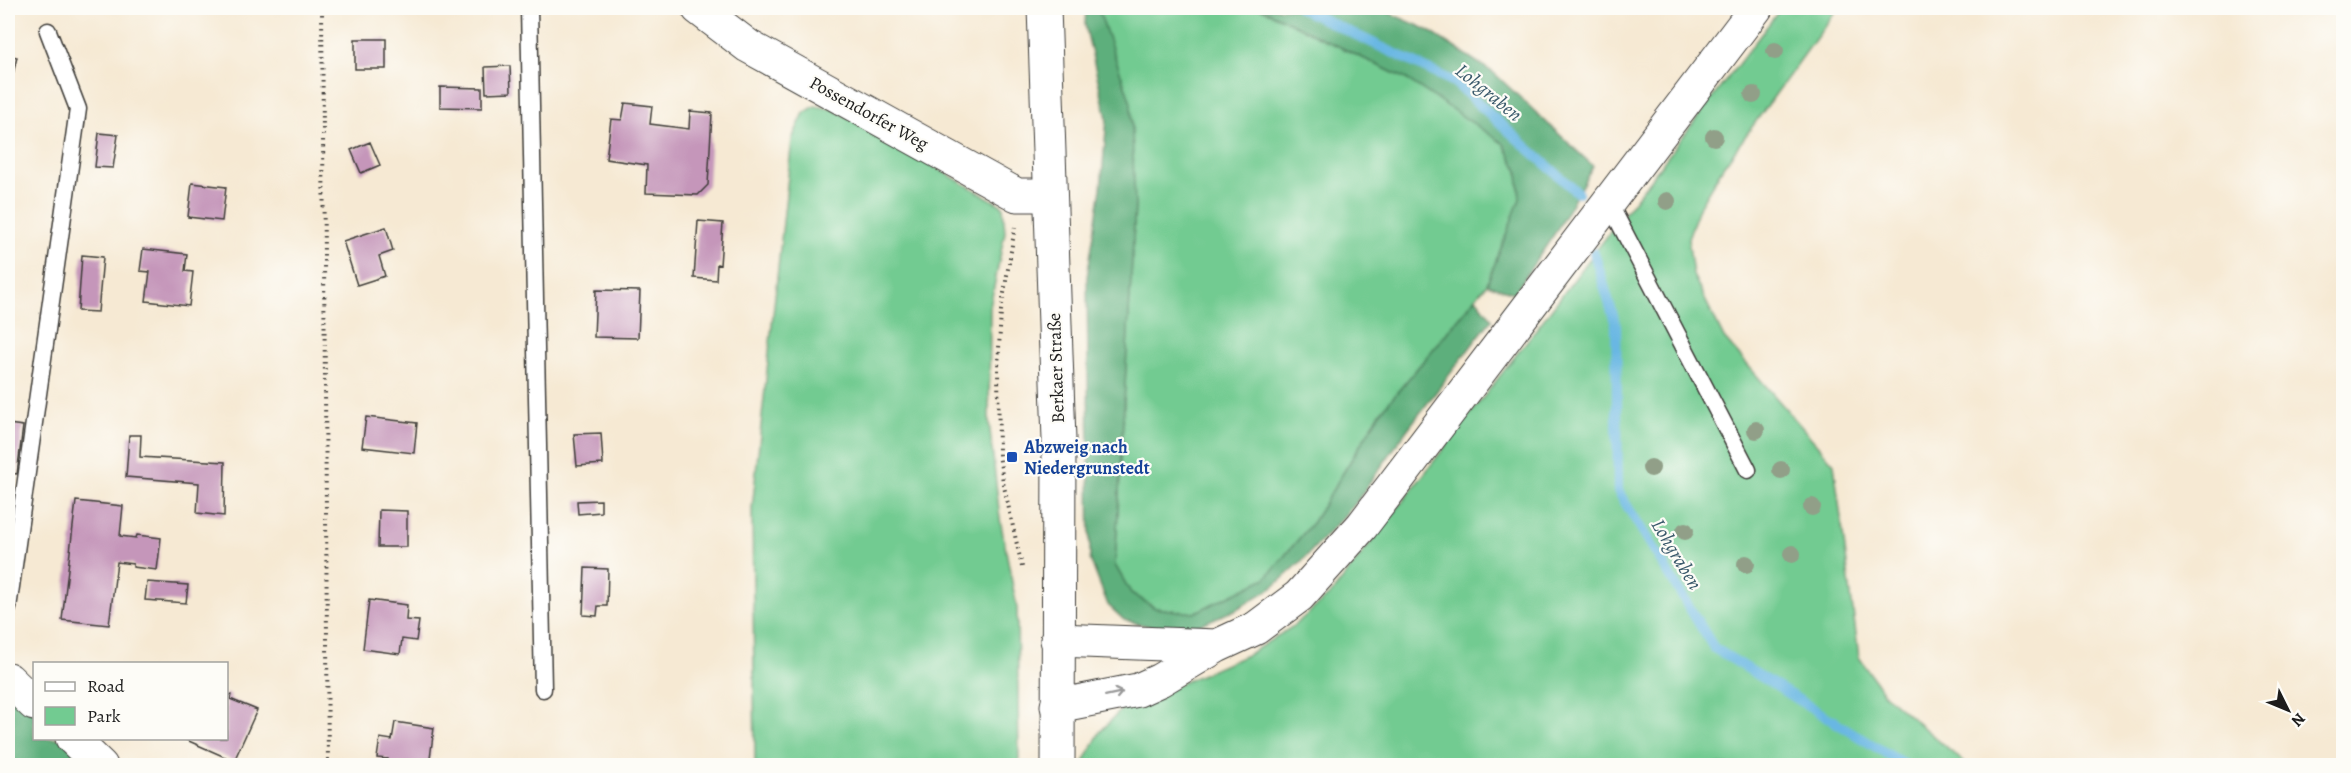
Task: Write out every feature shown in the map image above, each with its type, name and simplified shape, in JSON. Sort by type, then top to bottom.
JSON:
[{"type":"street","name":"Possendorfer Weg","points":[[698,8],[748,46],[1017,195],[1050,195]]},
{"type":"street","name":"Berkaer Straße","points":[[1044,8],[1059,465],[1058,765]]},
{"type":"street","points":[[1057,706],[1138,690],[1160,680],[1217,646],[1256,628],[1299,596],[1362,526],[1756,8]]},
{"type":"street","points":[[1058,640],[1217,646]]},
{"type":"street","points":[[8,679],[33,703]]},
{"type":"street","points":[[74,740],[101,765]]},
{"type":"lane","points":[[529,8],[543,689]]},
{"type":"lane","points":[[8,608],[78,109],[48,31]]},
{"type":"lane","points":[[1608,201],[1748,470]]},
{"type":"path","points":[[322,8],[328,765]]},
{"type":"path","points":[[1017,195],[1016,224],[1000,311],[998,391],[1002,473],[1023,568]]},
{"type":"green space","points":[[1086,8],[1098,8],[1131,103],[1135,205],[1115,565],[1131,593],[1155,608],[1194,613],[1266,578],[1313,522],[1380,413],[1476,298],[1492,319],[1407,430],[1355,504],[1302,561],[1272,588],[1235,610],[1194,627],[1156,628],[1124,620],[1108,605],[1090,559],[1087,277],[1101,188],[1107,118],[1085,25]]},
{"type":"green space","points":[[1098,8],[1260,8],[1408,80],[1504,144],[1518,171],[1520,199],[1487,284],[1380,413],[1313,522],[1266,578],[1194,613],[1155,608],[1131,593],[1115,565],[1135,205]]},
{"type":"green space","points":[[1260,8],[1378,8],[1426,29],[1494,73],[1593,166],[1555,233],[1514,293],[1487,284],[1520,199],[1518,171],[1504,144],[1408,80]]},
{"type":"green space","points":[[1781,8],[1838,8],[1723,167],[1700,205],[1688,238],[1693,275],[1724,338],[1834,464],[1859,657],[1884,694],[1967,765],[1082,766],[1100,732],[1122,709],[1249,654],[1292,627],[1332,593]]},
{"type":"green space","points":[[815,106],[833,109],[1003,206],[1005,232],[990,307],[989,421],[1000,519],[1017,608],[1019,765],[755,766],[752,509],[792,139],[804,113]]},
{"type":"green space","points":[[8,661],[33,685],[33,740],[93,740],[121,765],[8,765]]},
{"type":"building","points":[[355,39],[386,39],[386,69],[355,69]]},
{"type":"building","points":[[8,55],[17,57],[11,83],[8,83]]},
{"type":"building","points":[[510,66],[511,92],[486,93],[485,67]]},
{"type":"building","points":[[440,87],[482,88],[482,108],[440,107]]},
{"type":"building","points":[[625,103],[652,106],[650,124],[689,129],[690,111],[712,113],[708,185],[698,195],[646,193],[647,165],[606,159],[611,119],[622,120]]},
{"type":"building","points":[[99,133],[118,135],[113,168],[95,167]]},
{"type":"building","points":[[370,142],[380,165],[361,173],[351,150]]},
{"type":"building","points":[[192,183],[226,187],[222,221],[188,217]]},
{"type":"building","points":[[698,221],[723,223],[720,265],[717,264],[716,280],[694,278]]},
{"type":"building","points":[[386,227],[393,251],[379,256],[385,276],[357,285],[343,241]]},
{"type":"building","points":[[143,249],[187,254],[185,271],[193,272],[189,306],[146,301],[150,272],[140,271]]},
{"type":"building","points":[[82,255],[103,257],[98,312],[78,311]]},
{"type":"building","points":[[596,290],[640,291],[638,338],[594,337]]},
{"type":"building","points":[[366,417],[417,423],[414,453],[362,447]]},
{"type":"building","points":[[8,424],[23,426],[17,474],[8,473]]},
{"type":"building","points":[[601,433],[603,464],[577,466],[574,434]]},
{"type":"building","points":[[129,435],[141,435],[140,457],[225,462],[224,516],[197,513],[199,483],[126,477]]},
{"type":"building","points":[[601,500],[601,512],[578,514],[577,501]]},
{"type":"building","points":[[76,501],[123,506],[120,536],[136,538],[137,535],[161,538],[157,570],[117,562],[109,625],[62,620]]},
{"type":"building","points":[[379,510],[407,511],[407,547],[378,547]]},
{"type":"building","points":[[585,568],[608,569],[607,606],[598,606],[597,616],[583,615]]},
{"type":"building","points":[[147,582],[188,585],[186,603],[145,600]]},
{"type":"building","points":[[369,600],[407,605],[406,620],[419,621],[416,641],[402,639],[400,654],[363,649]]},
{"type":"building","points":[[228,694],[231,695],[230,699],[257,710],[234,761],[187,740],[228,740]]},
{"type":"building","points":[[395,722],[434,728],[429,766],[387,764],[388,759],[377,758],[380,738],[392,740]]},
{"type":"waterway","name":"Lohgraben","points":[[1300,8],[1454,82],[1578,193]]},
{"type":"waterway","name":"Lohgraben","points":[[1594,253],[1616,325],[1618,491],[1714,648],[1907,766]]},
{"type":"place","name":"Abzweig nach Niedergrunstedt","points":[[1012,457]]}]
